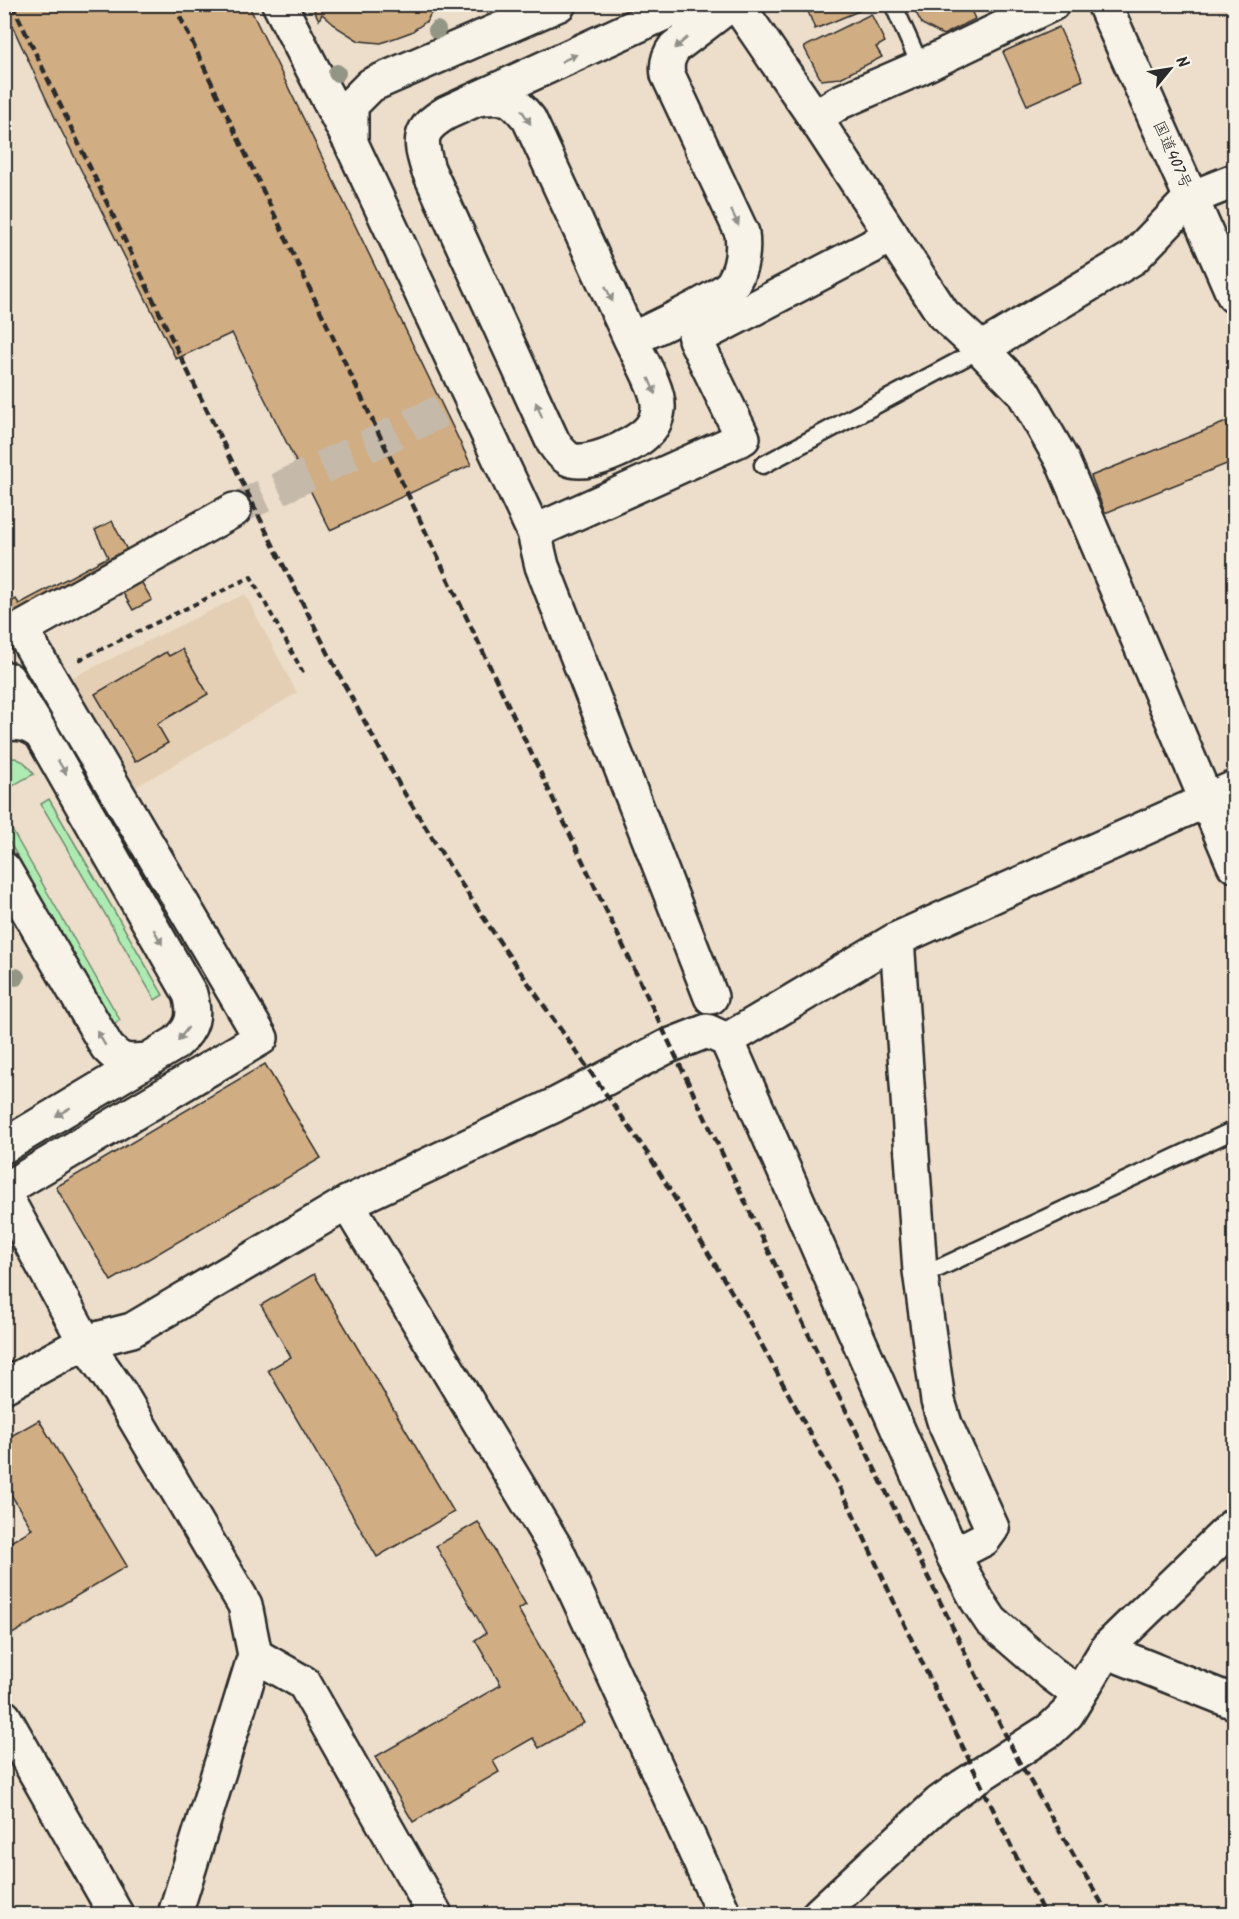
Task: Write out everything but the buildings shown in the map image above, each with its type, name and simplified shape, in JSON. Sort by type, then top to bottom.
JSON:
[{"type":"main road","points":[[279,4],[351,143],[534,532],[542,566],[711,997]]},
{"type":"main road","points":[[351,143],[351,105],[371,85],[559,4]]},
{"type":"main road","points":[[477,99],[502,97],[516,103],[529,119],[656,392],[659,407],[654,424],[646,434],[594,459],[580,462],[569,459],[553,442],[428,169],[422,149],[423,132],[432,121],[477,99],[583,52],[667,12],[678,4]]},
{"type":"main road","points":[[631,340],[720,295],[732,283],[741,264],[742,233],[668,75],[666,66],[669,54],[675,47],[722,11],[723,4]]},
{"type":"main road","points":[[737,4],[815,118],[943,314],[1023,392],[1062,460],[1221,794],[1234,865]]},
{"type":"main road","points":[[815,118],[840,102],[921,67],[1052,4]]},
{"type":"main road","name":"国道407号","points":[[1104,4],[1191,198],[1234,181]]},
{"type":"main road","points":[[981,349],[1133,258],[1191,198],[1234,296]]},
{"type":"main road","points":[[534,532],[743,438],[695,339],[871,247],[891,234]]},
{"type":"main road","points":[[175,1914],[255,1654],[245,1605],[120,1393],[85,1342],[4,1192],[261,1038],[21,629],[234,510]]},
{"type":"main road","points":[[5,724],[11,714],[12,699],[6,676]]},
{"type":"main road","points":[[4,1146],[176,1043],[184,1036],[194,1014],[190,994],[6,676]]},
{"type":"main road","points":[[5,724],[20,722],[30,725],[41,733]]},
{"type":"main road","points":[[727,1040],[897,939],[1221,794]]},
{"type":"main road","points":[[4,869],[107,1047],[119,1059],[149,1060]]},
{"type":"main road","points":[[897,939],[920,1271],[938,1401],[945,1424],[992,1528],[984,1539],[953,1555]]},
{"type":"main road","points":[[4,1386],[85,1342],[132,1330],[347,1203],[555,1105],[666,1047],[707,1031],[727,1040],[953,1555],[977,1600],[991,1621],[1079,1694]]},
{"type":"main road","points":[[347,1203],[555,1547],[724,1914]]},
{"type":"main road","points":[[819,1914],[939,1803],[963,1785],[1050,1730],[1067,1714],[1108,1647],[1234,1525]]},
{"type":"main road","points":[[1108,1647],[1116,1655],[1234,1702]]},
{"type":"main road","points":[[255,1654],[304,1683],[435,1914]]},
{"type":"main road","points":[[4,1717],[116,1914]]},
{"type":"lane","points":[[893,4],[921,67]]},
{"type":"lane","points":[[763,465],[981,349]]},
{"type":"lane","points":[[920,1271],[939,1268],[1234,1130]]},
{"type":"path","points":[[48,675],[251,578],[305,676]]},
{"type":"shaded area","points":[[245,594],[297,693],[132,789],[69,679]]},
{"type":"green space","points":[[15,758],[24,762],[34,774],[13,786],[5,797],[5,759]]},
{"type":"green space","points":[[49,799],[163,995],[155,1000],[41,804]]},
{"type":"green space","points":[[4,816],[120,1020],[113,1025],[5,834]]},
{"type":"tunnel","points":[[234,510],[470,397]]},
{"type":"railway","points":[[12,4],[172,339],[343,682],[400,786],[454,873],[648,1154],[745,1314],[850,1507],[927,1673],[1044,1914]]},
{"type":"railway","points":[[174,4],[802,1321],[1018,1760],[1108,1914]]}]
